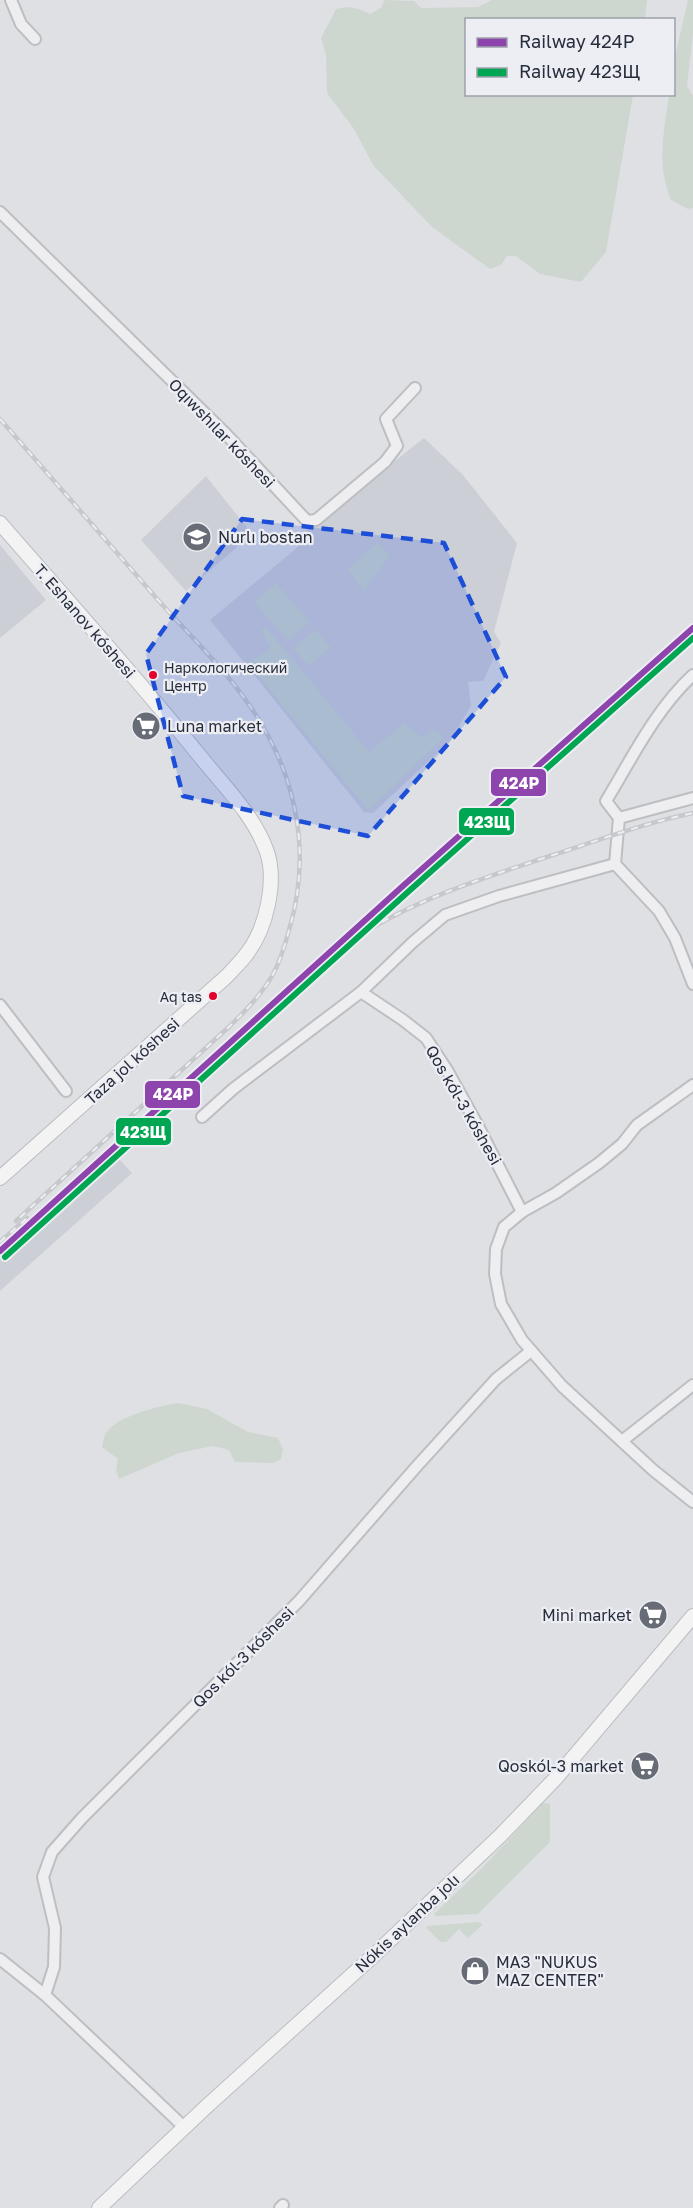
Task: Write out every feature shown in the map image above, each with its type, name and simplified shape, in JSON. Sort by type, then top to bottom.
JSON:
[{"type":"main road","name":"T. Eshanov kóshesi","points":[[0,523],[160,707],[239,803]]},
{"type":"main road","name":"Taza jol kóshesi","points":[[0,1178],[227,976],[248,952],[261,930],[271,888],[267,853],[239,803]]},
{"type":"main road","name":"Nókis aylanba jolı","points":[[99,2208],[500,1836],[555,1779],[693,1616]]},
{"type":"street","points":[[11,0],[21,24],[35,39]]},
{"type":"street","name":"Oqıwshılar kóshesi","points":[[0,212],[225,433],[307,521],[316,520],[385,462],[398,446],[386,419],[415,388]]},
{"type":"street","points":[[693,675],[667,704],[606,801],[619,818],[615,864],[659,911],[675,938],[693,984]]},
{"type":"street","points":[[619,818],[693,798]]},
{"type":"street","points":[[202,1117],[232,1089],[361,992],[412,942],[446,915],[500,896],[615,864]]},
{"type":"street","name":"Qos kól-3 kóshesi","points":[[361,992],[426,1038],[447,1070],[478,1126],[522,1212]]},
{"type":"street","points":[[0,1005],[66,1091]]},
{"type":"street","points":[[693,1085],[637,1125],[622,1144],[599,1163],[556,1193],[522,1212],[504,1227],[496,1248],[495,1274],[501,1304],[531,1351],[562,1386],[653,1470],[693,1502]]},
{"type":"street","name":"Qos kól-3 kóshesi","points":[[45,1995],[54,1967],[56,1928],[43,1877],[52,1852],[82,1818],[299,1601],[496,1379],[531,1351]]},
{"type":"street","points":[[622,1441],[693,1385]]},
{"type":"street","points":[[1,1960],[45,1995],[184,2127]]},
{"type":"highlighted area","points":[[242,519],[444,543],[506,677],[368,836],[183,796],[146,654]]},
{"type":"shaded area","points":[[384,0],[414,1],[421,8],[478,7],[492,0],[647,0],[645,18],[465,18],[465,96],[633,96],[606,252],[581,282],[540,274],[516,256],[507,256],[501,265],[490,269],[432,227],[373,165],[354,129],[327,93],[326,55],[321,38],[336,9],[353,8],[370,14],[381,8]]},
{"type":"shaded area","points":[[688,0],[693,0],[693,34],[687,86],[693,96],[693,208],[688,209],[671,200],[666,186],[662,160],[669,96],[675,96],[675,57]]},
{"type":"shaded area","points":[[424,438],[463,475],[517,543],[494,632],[501,643],[483,681],[468,682],[471,706],[449,742],[373,813],[364,812],[210,620],[299,546],[295,540]]},
{"type":"shaded area","name":"Nurlı bostan","points":[[206,476],[252,534],[186,591],[141,540]]},
{"type":"shaded area","points":[[378,542],[390,556],[363,591],[348,569]]},
{"type":"shaded area","points":[[0,545],[46,600],[0,638]]},
{"type":"shaded area","points":[[276,583],[310,622],[288,641],[254,602]]},
{"type":"shaded area","points":[[266,627],[369,752],[405,723],[421,737],[435,730],[443,738],[370,809],[367,809],[248,663],[271,648],[261,631]]},
{"type":"shaded area","points":[[315,629],[331,647],[309,666],[293,649]]},
{"type":"shaded area","points":[[108,1147],[132,1173],[0,1291],[0,1244]]},
{"type":"shaded area","points":[[179,1403],[207,1409],[248,1432],[278,1438],[283,1449],[281,1459],[274,1463],[235,1462],[229,1450],[213,1446],[179,1453],[119,1479],[116,1470],[118,1459],[102,1447],[106,1433],[111,1427],[128,1417],[150,1409]]},
{"type":"shaded area","points":[[543,1803],[550,1804],[550,1842],[478,1914],[435,1916],[435,1913],[481,1869]]},
{"type":"shaded area","points":[[478,1922],[483,1924],[468,1938],[459,1929],[446,1942],[441,1942],[426,1928],[427,1926]]},
{"type":"railway","points":[[0,419],[242,695],[275,749],[286,778],[299,837],[300,868],[296,899],[284,947],[272,976],[258,996],[231,1025],[16,1221]]},
{"type":"railway","points":[[370,929],[436,896],[482,879],[622,832],[693,813]]},
{"type":"railway","points":[[0,1242],[27,1218]]},
{"type":"rail line","name":"424Р","points":[[0,1251],[404,885],[693,628]]},
{"type":"rail line","name":"423Щ","points":[[5,1257],[409,891],[693,638]]},
{"type":"place","name":"Nurlı bostan","points":[[197,537]]},
{"type":"place","name":"Наркологический Центр","points":[[153,675]]},
{"type":"place","name":"Luna market","points":[[146,726]]},
{"type":"place","name":"Aq tas","points":[[213,996]]},
{"type":"place","name":"Mini market","points":[[653,1615]]},
{"type":"place","name":"Qoskól-3 market","points":[[645,1766]]},
{"type":"place","name":"МАЗ \"NUKUS MAZ CENTER\"","points":[[475,1971]]}]
